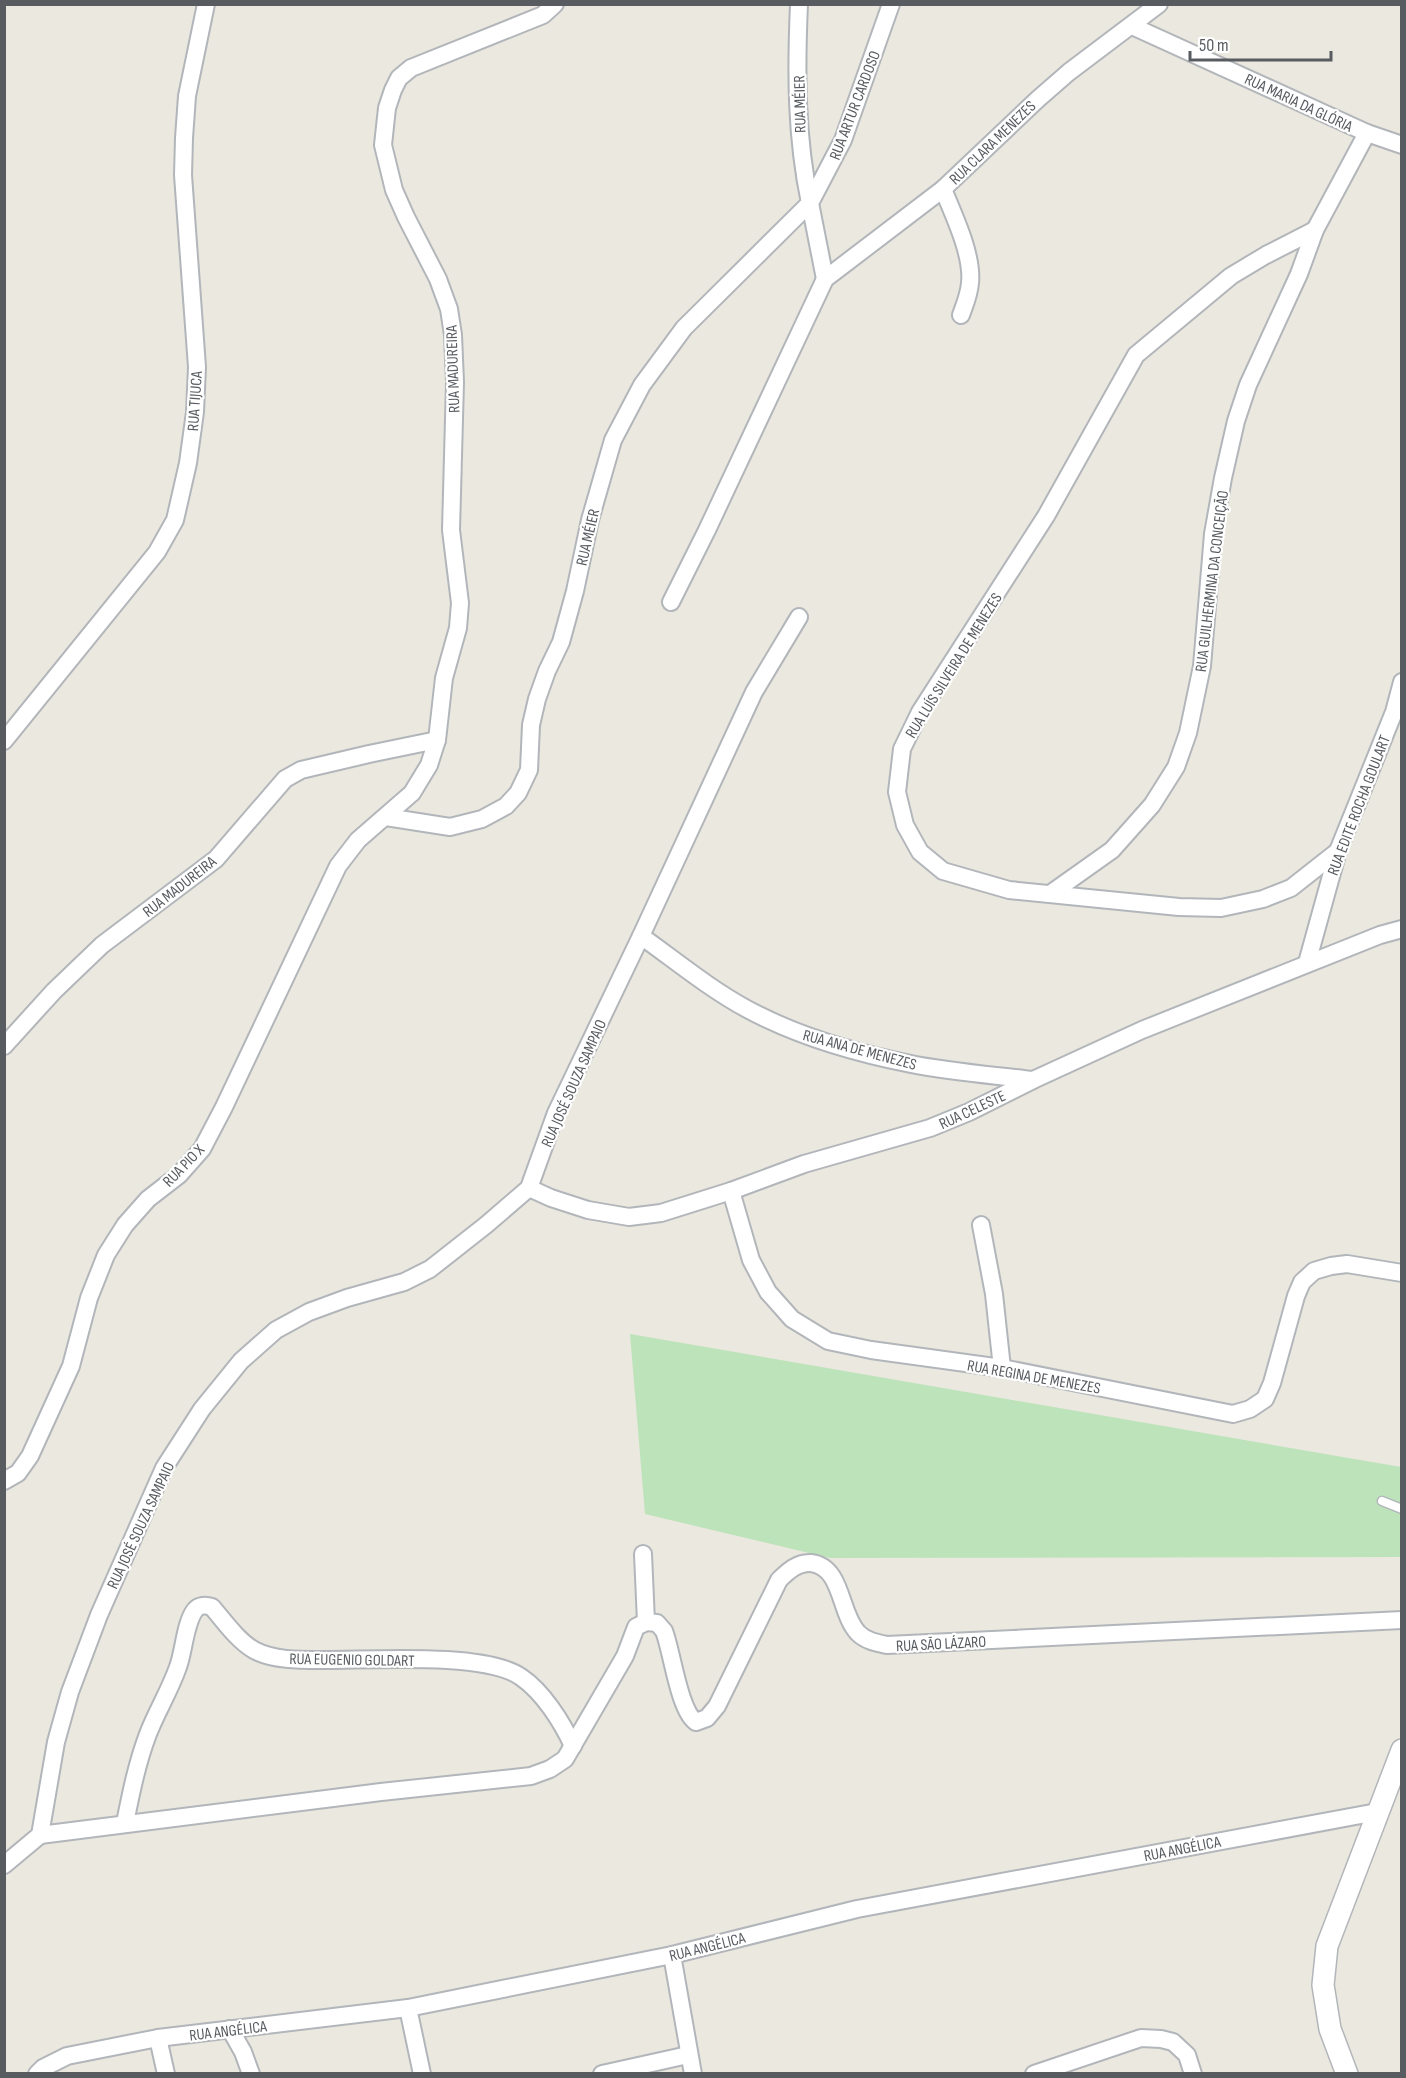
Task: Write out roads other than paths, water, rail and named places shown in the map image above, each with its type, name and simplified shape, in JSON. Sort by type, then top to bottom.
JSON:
[{"type":"street","name":"RUA TIJUCA","points":[[4,741],[157,552],[175,520],[188,463],[195,412],[196,366],[183,175],[184,138],[187,96],[206,4]]},
{"type":"street","name":"RUA MADUREIRA","points":[[386,817],[412,793],[429,765],[437,740],[441,697],[458,628],[460,603],[451,530],[455,382],[453,334],[449,309],[438,279],[406,218],[387,168],[383,145],[387,108],[399,78],[411,68],[543,15],[555,4]]},
{"type":"street","name":"RUA MÉIER","points":[[799,4],[797,104],[801,158],[825,279]]},
{"type":"street","name":"RUA ARTUR CARDOSO","points":[[810,203],[843,140],[891,4]]},
{"type":"street","name":"RUA CLARA MENEZES","points":[[825,279],[943,189],[1069,72],[1159,4]]},
{"type":"street","name":"RUA MARIA DA GLÓRIA","points":[[1132,26],[1367,133],[1401,145]]},
{"type":"street","name":"RUA GUILHERMINA DA CONCEIÇÃO","points":[[1050,894],[1112,850],[1152,805],[1176,767],[1188,733],[1202,666],[1213,534],[1236,422],[1248,385],[1299,274],[1314,230],[1367,133]]},
{"type":"street","points":[[943,189],[968,260],[970,281],[968,298],[961,315]]},
{"type":"street","name":"RUA MÉIER","points":[[386,817],[450,827],[482,819],[506,806],[518,794],[529,771],[531,725],[537,699],[546,671],[561,642],[575,591],[590,520],[613,440],[642,385],[684,328],[810,203]]},
{"type":"street","name":"RUA LUÍS SILVEIRA DE MENEZES","points":[[1314,230],[1231,276],[1136,355],[1046,516],[921,712],[902,749],[897,792],[905,825],[920,852],[944,871],[1009,890],[1179,907],[1221,908],[1263,899],[1291,888],[1338,851]]},
{"type":"street","points":[[671,602],[825,279]]},
{"type":"street","name":"RUA JOSÉ SOUZA SAMPAIO","points":[[40,1835],[56,1742],[74,1681],[99,1616],[164,1468],[202,1409],[241,1361],[276,1330],[309,1312],[347,1298],[404,1282],[430,1269],[486,1226],[529,1188],[556,1113],[754,692],[799,617]]},
{"type":"street","name":"RUA EDITE ROCHA GOULART","points":[[1307,963],[1338,851],[1394,712],[1401,681]]},
{"type":"street","name":"RUA MADUREIRA","points":[[4,1046],[54,991],[102,945],[216,859],[285,779],[312,767],[437,740]]},
{"type":"street","name":"RUA PIO X","points":[[4,1481],[18,1473],[30,1456],[71,1366],[89,1298],[106,1255],[132,1216],[148,1199],[179,1175],[202,1149],[339,866],[358,840],[386,817]]},
{"type":"street","name":"RUA CELESTE","points":[[529,1188],[588,1210],[629,1217],[662,1213],[804,1164],[930,1128],[969,1112],[1142,1030],[1307,963],[1380,935],[1401,930]]},
{"type":"street","name":"RUA ANA DE MENEZES","points":[[641,936],[746,1009],[793,1030],[848,1049],[911,1064],[1033,1080]]},
{"type":"street","name":"RUA REGINA DE MENEZES","points":[[731,1191],[751,1260],[768,1292],[792,1319],[828,1341],[871,1350],[1002,1368],[1233,1414],[1250,1409],[1265,1399],[1272,1383],[1296,1296],[1302,1282],[1314,1271],[1347,1264],[1401,1273]]},
{"type":"street","points":[[981,1225],[994,1294],[1002,1368]]},
{"type":"street","points":[[4,1865],[40,1835],[531,1776],[550,1769],[565,1759],[625,1656],[636,1627],[646,1622],[643,1554]]},
{"type":"street","name":"RUA SÃO LÁZARO","points":[[646,1622],[657,1623],[664,1630],[684,1706],[691,1719],[696,1722],[707,1718],[717,1706],[779,1580],[788,1570],[805,1563],[819,1564],[831,1575],[850,1623],[858,1634],[870,1641],[887,1645],[1401,1620]]},
{"type":"street","name":"RUA EUGENIO GOLDART","points":[[125,1823],[142,1751],[179,1666],[190,1621],[195,1609],[201,1606],[212,1607],[254,1650],[274,1656],[304,1660],[474,1661],[502,1668],[521,1677],[549,1705],[564,1726],[573,1746]]},
{"type":"street","points":[[1347,2073],[1330,2029],[1323,1985],[1327,1946],[1401,1750]]},
{"type":"street","name":"RUA ANGÉLICA","points":[[37,2073],[67,2056],[158,2038],[408,2008],[672,1955],[857,1909],[1377,1812]]},
{"type":"street","points":[[672,1955],[693,2073]]},
{"type":"street","points":[[408,2008],[422,2073]]},
{"type":"street","points":[[230,2029],[243,2052],[251,2073]]},
{"type":"street","points":[[158,2038],[166,2073]]},
{"type":"street","points":[[1034,2073],[1141,2038],[1173,2042],[1187,2055],[1193,2073]]},
{"type":"street","points":[[602,2073],[688,2055]]},
{"type":"lane","points":[[1382,1502],[1401,1509]]}]
